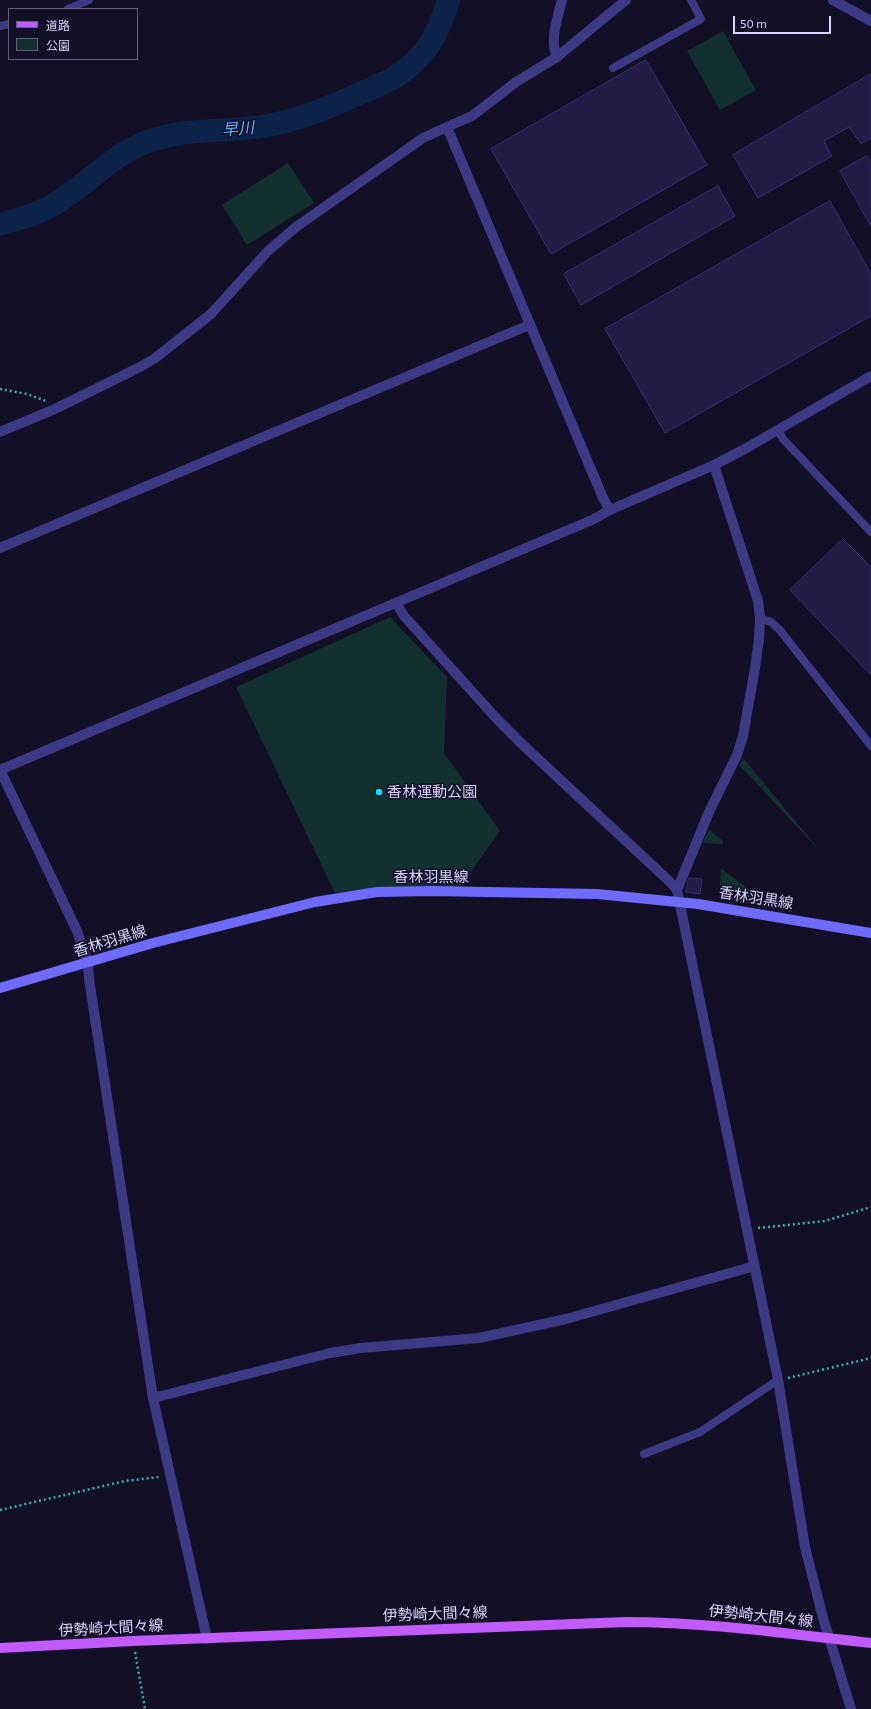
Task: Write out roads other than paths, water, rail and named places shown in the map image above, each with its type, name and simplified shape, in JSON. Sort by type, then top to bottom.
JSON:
[{"type":"main road","name":"香林羽黒線","points":[[0,988],[152,943],[315,902],[377,892],[432,891],[597,894],[679,902],[871,933]]},
{"type":"main road","name":"伊勢崎大間々線","points":[[0,1648],[133,1641],[626,1622],[661,1622],[710,1625],[871,1643]]},
{"type":"street","points":[[557,57],[554,51],[554,40],[562,0]]},
{"type":"street","points":[[0,432],[55,408],[154,359],[211,314],[263,256],[296,227],[429,134],[472,116],[516,82],[557,57],[626,0]]},
{"type":"street","points":[[833,0],[871,22]]},
{"type":"street","points":[[447,127],[529,325],[603,498],[610,510]]},
{"type":"street","points":[[0,548],[529,325]]},
{"type":"street","points":[[207,1639],[169,1475],[153,1398],[89,979],[88,963],[76,931],[0,772],[592,520],[610,510],[714,465],[871,376]]},
{"type":"street","points":[[714,465],[758,601],[760,618],[755,668],[741,742],[737,755],[709,812],[677,890],[743,1219],[755,1266],[778,1380],[805,1547],[823,1618],[851,1709]]},
{"type":"street","points":[[396,603],[404,616],[496,718],[677,890]]},
{"type":"street","points":[[153,1398],[330,1353],[361,1348],[479,1338],[518,1330],[566,1319],[755,1266]]},
{"type":"lane","points":[[70,8],[89,0]]},
{"type":"lane","points":[[613,68],[701,18],[691,0]]},
{"type":"lane","points":[[778,430],[783,440],[871,532]]},
{"type":"lane","points":[[760,618],[772,622],[779,629],[871,746]]},
{"type":"lane","points":[[644,1454],[700,1432],[778,1380]]},
{"type":"waterway","name":"早川","points":[[0,224],[26,217],[51,206],[63,199],[121,155],[146,142],[174,134],[245,129],[285,122],[323,109],[386,82],[408,68],[430,44],[437,32],[449,0]]},
{"type":"place","name":"香林運動公園","points":[[379,792]]}]
